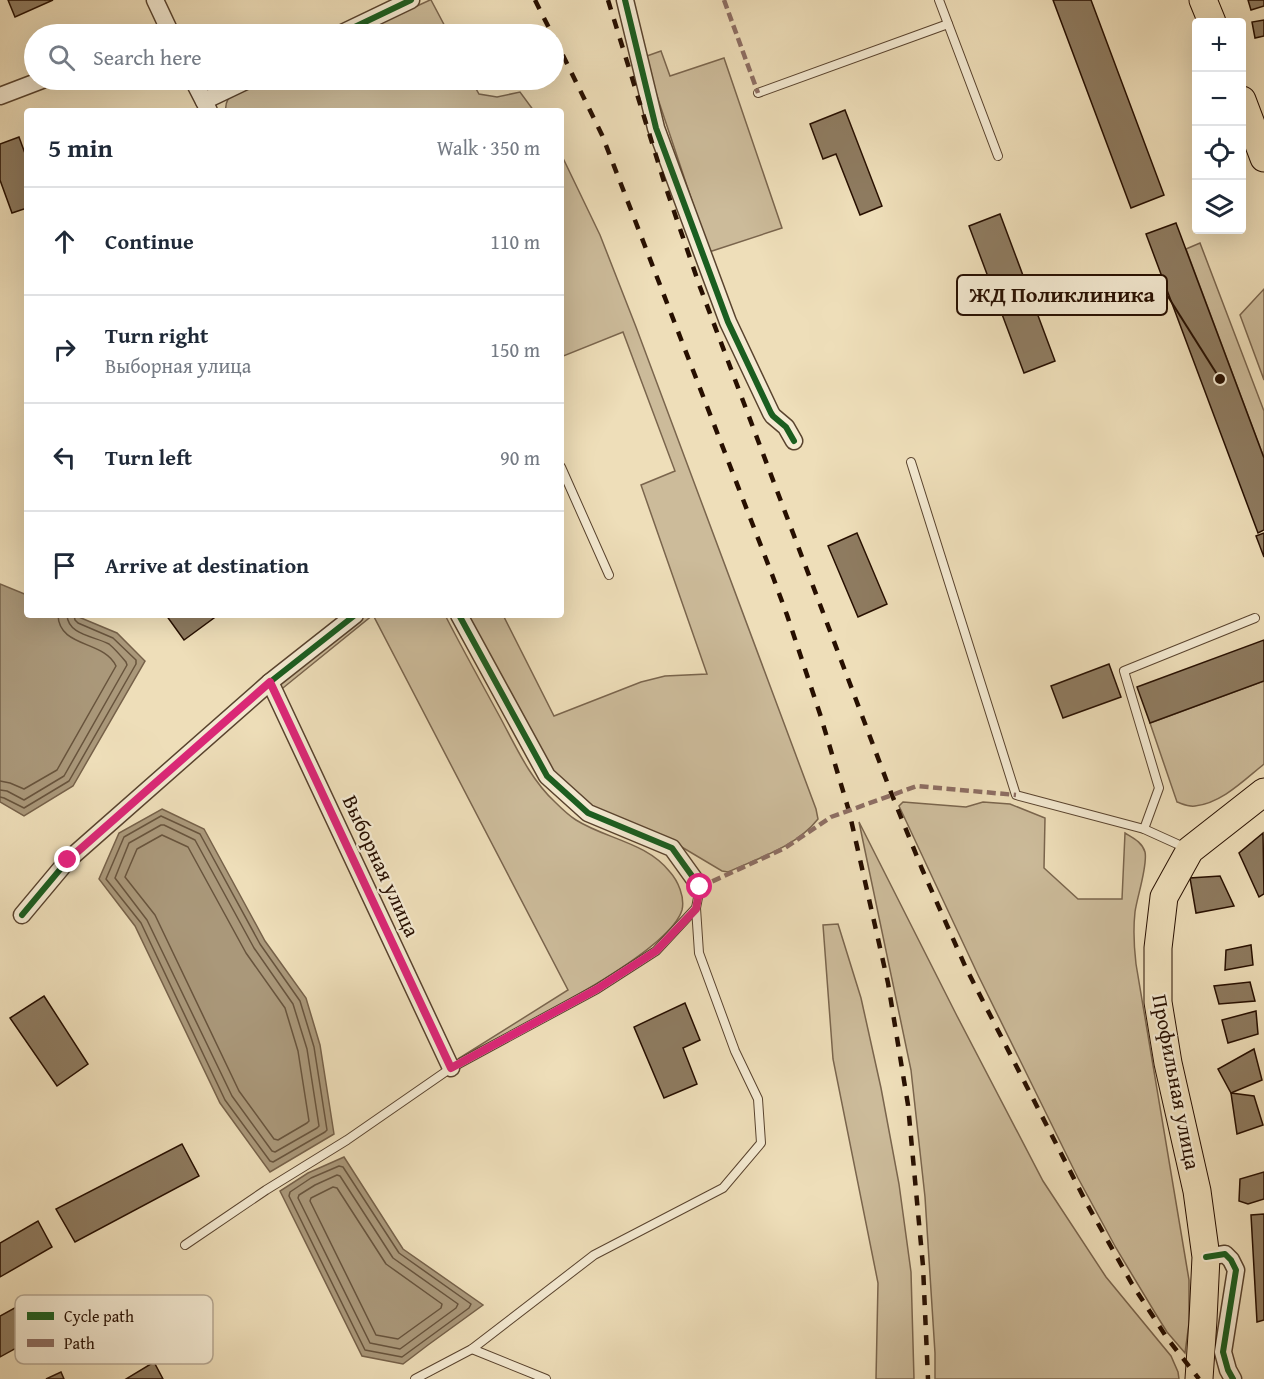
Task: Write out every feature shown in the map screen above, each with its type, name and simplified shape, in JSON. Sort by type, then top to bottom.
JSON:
[{"type":"main road","points":[[1203,0],[1210,18]]},
{"type":"main road","points":[[1246,110],[1263,153]]},
{"type":"main road","name":"Профильная улица","points":[[1199,1379],[1206,1257],[1197,1191],[1168,1063],[1158,1002],[1158,948],[1164,897],[1190,850],[1264,792]]},
{"type":"street","points":[[155,0],[163,24]]},
{"type":"street","points":[[361,24],[411,0]]},
{"type":"street","points":[[625,0],[656,128],[728,322],[773,416],[786,427],[794,441]]},
{"type":"street","points":[[0,96],[24,87]]},
{"type":"street","points":[[199,90],[207,106],[232,90]]},
{"type":"street","points":[[22,915],[68,860],[270,682],[351,618]]},
{"type":"street","points":[[461,618],[547,776],[588,813],[672,848],[700,887]]},
{"type":"street","name":"Выборная улица","points":[[270,682],[451,1068]]},
{"type":"street","points":[[1206,1257],[1224,1254],[1231,1260],[1236,1270],[1223,1352],[1233,1379]]},
{"type":"lane","points":[[939,0],[998,156]]},
{"type":"lane","points":[[758,93],[948,24]]},
{"type":"lane","points":[[911,462],[1016,795],[1144,829],[1190,850]]},
{"type":"lane","points":[[564,474],[609,575]]},
{"type":"lane","points":[[1144,829],[1159,788],[1124,671],[1255,618]]},
{"type":"lane","points":[[416,1379],[472,1349],[594,1255],[723,1188],[761,1143],[758,1099],[735,1051],[699,953],[696,909],[700,887]]},
{"type":"lane","points":[[185,1245],[266,1190],[347,1140],[451,1068],[597,989],[656,951],[696,909]]},
{"type":"lane","points":[[472,1349],[546,1379]]},
{"type":"shaded area","points":[[431,0],[444,24],[378,24]]},
{"type":"shaded area","points":[[661,51],[670,76],[724,58],[782,228],[709,252],[644,57]]},
{"type":"shaded area","points":[[477,90],[479,94],[497,97],[520,92],[532,108],[226,108],[228,99],[237,91]]},
{"type":"shaded area","points":[[564,160],[600,235],[636,327],[816,809],[818,819],[799,837],[776,851],[728,872],[722,871],[675,843],[596,813],[559,783],[470,618],[505,618],[554,716],[641,682],[665,676],[707,674],[641,485],[675,471],[623,332],[564,356]]},
{"type":"shaded area","points":[[1200,243],[1264,411],[1264,458],[1186,249]]},
{"type":"shaded area","points":[[1264,289],[1264,380],[1240,315]]},
{"type":"shaded area","points":[[359,618],[369,618],[278,692],[280,681]]},
{"type":"shaded area","points":[[375,618],[447,618],[518,752],[546,793],[576,820],[649,854],[660,862],[678,885],[682,895],[682,910],[670,929],[648,949],[582,992],[458,1059],[568,990]]},
{"type":"shaded area","points":[[1264,681],[1264,764],[1232,790],[1205,804],[1192,806],[1177,802],[1150,723]]},
{"type":"shaded area","points":[[903,802],[966,807],[983,802],[1010,804],[1045,818],[1044,868],[1078,899],[1122,899],[1125,833],[1144,849],[1145,865],[1134,919],[1136,964],[1189,1280],[1189,1323],[1185,1353],[1157,1316],[1078,1178],[979,977],[899,806]]},
{"type":"shaded area","points":[[859,822],[1043,1181],[1106,1277],[1171,1356],[1179,1379],[935,1379],[925,1197],[911,1070]]},
{"type":"shaded area","points":[[838,924],[861,998],[899,1184],[911,1272],[914,1379],[876,1379],[878,1283],[833,1059],[823,925]]},
{"type":"water","points":[[0,584],[24,594],[24,618],[81,618],[117,633],[145,661],[73,786],[24,816],[0,802]]},
{"type":"water","points":[[162,809],[204,829],[265,941],[306,998],[320,1045],[334,1134],[270,1172],[220,1103],[135,926],[99,879],[119,833]]},
{"type":"water","points":[[344,1157],[403,1249],[483,1305],[403,1364],[362,1356],[280,1191],[308,1173]]},
{"type":"building","points":[[8,0],[53,0],[15,17]]},
{"type":"building","points":[[1053,0],[1091,0],[1164,195],[1131,208]]},
{"type":"building","points":[[1248,0],[1264,0],[1264,6],[1251,10]]},
{"type":"building","points":[[1264,20],[1264,36],[1255,38],[1252,22]]},
{"type":"building","points":[[845,110],[882,206],[860,215],[836,154],[823,159],[810,124]]},
{"type":"building","points":[[19,137],[24,151],[24,209],[12,213],[0,180],[0,144]]},
{"type":"building","points":[[1000,214],[1055,361],[1024,373],[969,226]]},
{"type":"building","points":[[1176,223],[1264,458],[1264,530],[1258,533],[1146,234]]},
{"type":"building","points":[[857,533],[887,604],[858,617],[828,546]]},
{"type":"building","points":[[1264,533],[1264,557],[1256,536]]},
{"type":"building","points":[[168,618],[214,618],[184,640]]},
{"type":"building","points":[[1264,640],[1264,681],[1150,723],[1137,687]]},
{"type":"building","points":[[1109,664],[1121,697],[1063,718],[1051,686]]},
{"type":"building","points":[[1263,833],[1264,894],[1259,897],[1239,853]]},
{"type":"building","points":[[1220,876],[1234,906],[1196,913],[1190,878]]},
{"type":"building","points":[[1251,945],[1253,965],[1225,970],[1226,950]]},
{"type":"building","points":[[1250,982],[1255,1001],[1219,1004],[1214,986]]},
{"type":"building","points":[[44,996],[88,1064],[57,1086],[10,1018]]},
{"type":"building","points":[[685,1003],[700,1040],[683,1048],[697,1084],[664,1098],[634,1027]]},
{"type":"building","points":[[1256,1011],[1258,1034],[1228,1043],[1222,1020]]},
{"type":"building","points":[[1254,1049],[1262,1080],[1231,1093],[1218,1069]]},
{"type":"building","points":[[1231,1093],[1254,1096],[1263,1125],[1237,1134]]},
{"type":"building","points":[[182,1144],[199,1176],[75,1242],[56,1209]]},
{"type":"building","points":[[1264,1172],[1264,1199],[1248,1204],[1239,1201],[1240,1179]]},
{"type":"building","points":[[1264,1214],[1264,1320],[1257,1322],[1251,1215]]},
{"type":"building","points":[[38,1221],[52,1247],[0,1277],[0,1243]]},
{"type":"building","points":[[15,1308],[15,1349],[0,1357],[0,1316]]},
{"type":"building","points":[[151,1364],[155,1364],[163,1379],[126,1379]]},
{"type":"building","points":[[61,1372],[64,1379],[46,1379]]},
{"type":"railway","points":[[535,0],[547,24]]},
{"type":"railway","points":[[608,0],[666,188],[700,287],[922,869],[966,968],[1087,1204],[1132,1284],[1167,1338],[1199,1379]]},
{"type":"railway","points":[[564,57],[602,135],[773,577],[820,714],[849,811],[888,983],[908,1105],[923,1266],[928,1379]]},
{"type":"marked path","points":[[724,0],[758,93]]},
{"type":"marked path","points":[[700,887],[785,848],[831,817],[917,786],[1016,795]]},
{"type":"cycle path","points":[[361,24],[411,0]]},
{"type":"cycle path","points":[[625,0],[656,128],[728,322],[771,413],[786,427],[794,441]]},
{"type":"cycle path","points":[[22,915],[68,860],[270,682],[351,618]]},
{"type":"cycle path","points":[[461,618],[547,776],[588,813],[672,848],[700,887]]},
{"type":"cycle path","points":[[270,682],[451,1068]]},
{"type":"cycle path","points":[[1206,1257],[1225,1254],[1236,1270],[1223,1352],[1233,1379]]},
{"type":"place","name":"ЖД Поликлиника","points":[[1220,379]]},
{"type":"route","points":[[68,860],[270,682],[451,1068],[597,989],[656,951],[696,909],[700,887]]}]
